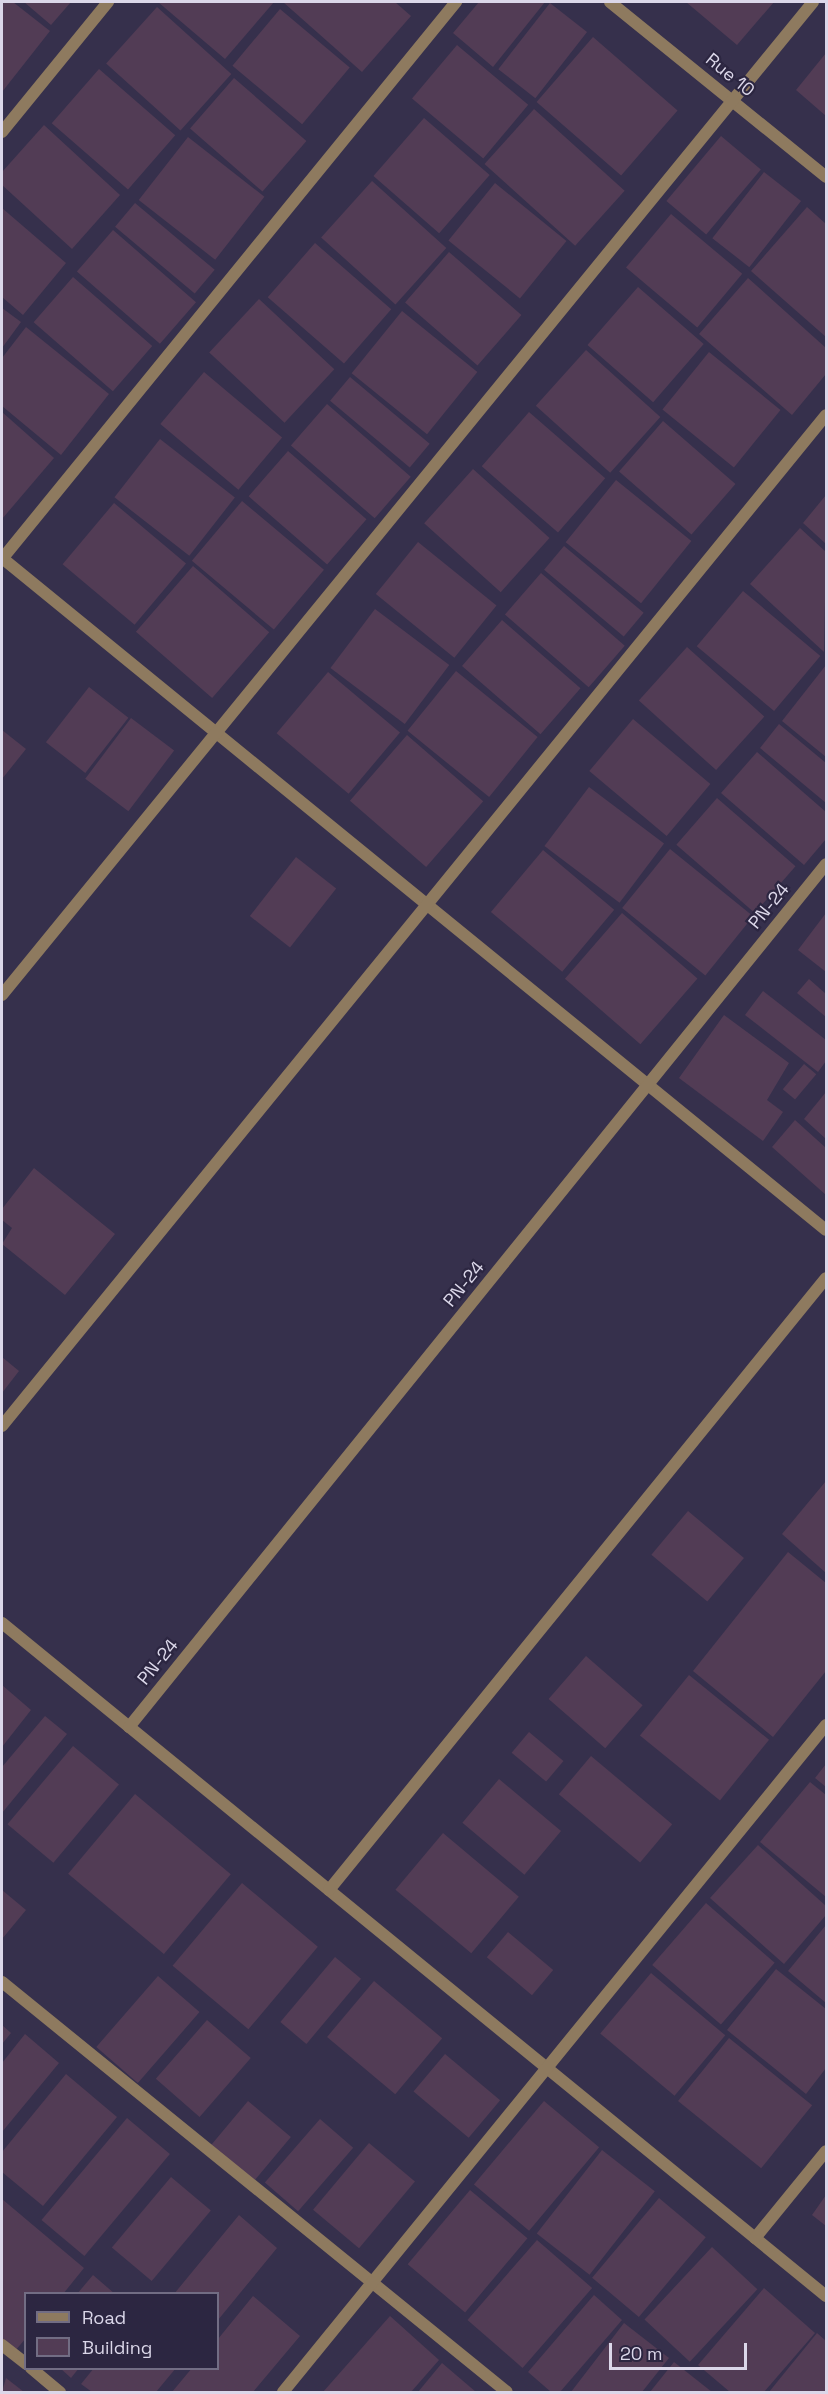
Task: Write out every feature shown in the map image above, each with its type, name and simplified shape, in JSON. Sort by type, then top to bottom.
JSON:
[{"type":"street","points":[[2,132],[108,2]]},
{"type":"street","points":[[456,2],[2,558],[826,1230]]},
{"type":"street","name":"Rue 10","points":[[610,2],[826,177]]},
{"type":"street","points":[[2,995],[813,2]]},
{"type":"street","points":[[2,1426],[826,415]]},
{"type":"street","name":"PN-24","points":[[129,1727],[826,864]]},
{"type":"street","points":[[329,1890],[826,1278]]},
{"type":"street","points":[[2,1623],[550,2068],[826,2296]]},
{"type":"street","points":[[283,2392],[550,2068],[826,1725]]},
{"type":"street","points":[[2,1982],[507,2392]]},
{"type":"street","points":[[756,2238],[826,2151]]},
{"type":"street","points":[[2,2345],[24,2362]]},
{"type":"street","points":[[33,2370],[60,2392]]},
{"type":"building","points":[[2,2],[13,2],[50,31],[2,92]]},
{"type":"building","points":[[24,2],[71,2],[51,25]]},
{"type":"building","points":[[158,2],[274,2],[225,59]]},
{"type":"building","points":[[283,2],[395,2],[411,16],[362,72]]},
{"type":"building","points":[[479,2],[545,2],[493,67],[453,33]]},
{"type":"building","points":[[686,2],[774,2],[737,45]]},
{"type":"building","points":[[550,3],[587,32],[535,98],[498,69]]},
{"type":"building","points":[[157,7],[231,74],[180,130],[106,63]]},
{"type":"building","points":[[280,9],[350,67],[302,124],[232,66]]},
{"type":"building","points":[[593,37],[678,110],[621,175],[537,102]]},
{"type":"building","points":[[457,45],[528,105],[483,158],[412,99]]},
{"type":"building","points":[[826,53],[826,116],[796,90]]},
{"type":"building","points":[[99,69],[175,135],[128,190],[52,123]]},
{"type":"building","points":[[234,78],[306,141],[262,192],[190,129]]},
{"type":"building","points":[[534,109],[625,191],[575,246],[484,164]]},
{"type":"building","points":[[424,118],[490,175],[439,233],[373,176]]},
{"type":"building","points":[[44,125],[120,195],[72,249],[2,185],[2,172]]},
{"type":"building","points":[[721,136],[761,169],[706,235],[666,201]]},
{"type":"building","points":[[188,137],[264,197],[215,260],[139,200]]},
{"type":"building","points":[[764,172],[801,201],[749,267],[712,238]]},
{"type":"building","points":[[372,181],[446,248],[395,304],[321,237]]},
{"type":"building","points":[[495,183],[566,241],[520,298],[448,241]]},
{"type":"building","points":[[135,203],[215,270],[195,294],[115,227]]},
{"type":"building","points":[[807,207],[826,224],[826,337],[751,271]]},
{"type":"building","points":[[2,208],[66,263],[23,315],[2,297]]},
{"type":"building","points":[[671,214],[742,274],[697,327],[626,268]]},
{"type":"building","points":[[113,230],[196,302],[160,344],[77,272]]},
{"type":"building","points":[[315,243],[391,309],[344,364],[268,297]]},
{"type":"building","points":[[449,252],[521,315],[477,366],[405,303]]},
{"type":"building","points":[[73,277],[152,346],[113,391],[34,322]]},
{"type":"building","points":[[748,278],[826,348],[826,374],[792,415],[699,334]]},
{"type":"building","points":[[638,287],[704,344],[653,402],[587,345]]},
{"type":"building","points":[[259,299],[334,369],[285,423],[209,352]]},
{"type":"building","points":[[2,308],[21,322],[2,348]]},
{"type":"building","points":[[402,311],[477,372],[427,434],[352,373]]},
{"type":"building","points":[[26,327],[109,394],[61,455],[2,406],[2,358]]},
{"type":"building","points":[[586,350],[660,417],[610,473],[536,406]]},
{"type":"building","points":[[709,352],[780,410],[734,467],[662,410]]},
{"type":"building","points":[[204,372],[282,438],[238,490],[160,424]]},
{"type":"building","points":[[350,377],[430,444],[410,468],[330,401]]},
{"type":"building","points":[[327,404],[411,477],[375,518],[291,446]]},
{"type":"building","points":[[2,412],[54,458],[2,519]]},
{"type":"building","points":[[529,412],[605,478],[558,533],[482,466]]},
{"type":"building","points":[[663,421],[735,484],[691,535],[619,472]]},
{"type":"building","points":[[160,439],[235,497],[189,556],[114,497]]},
{"type":"building","points":[[288,451],[366,519],[327,565],[249,496]]},
{"type":"building","points":[[473,469],[550,538],[501,592],[424,523]]},
{"type":"building","points":[[616,480],[691,541],[641,603],[566,542]]},
{"type":"building","points":[[826,495],[826,544],[803,523]]},
{"type":"building","points":[[242,501],[324,570],[274,630],[192,561]]},
{"type":"building","points":[[114,503],[186,563],[135,625],[63,564]]},
{"type":"building","points":[[800,528],[826,552],[824,652],[750,584]]},
{"type":"building","points":[[418,542],[496,606],[454,658],[376,594]]},
{"type":"building","points":[[564,546],[644,613],[624,637],[544,570]]},
{"type":"building","points":[[193,566],[269,632],[212,698],[136,632]]},
{"type":"building","points":[[541,573],[625,646],[589,687],[505,615]]},
{"type":"building","points":[[743,591],[820,656],[774,711],[697,646]]},
{"type":"building","points":[[375,609],[449,665],[405,724],[330,668]]},
{"type":"building","points":[[502,620],[580,688],[540,734],[462,666]]},
{"type":"building","points":[[687,647],[764,717],[716,770],[639,701]]},
{"type":"building","points":[[826,665],[826,757],[782,721]]},
{"type":"building","points":[[456,671],[538,737],[489,797],[408,731]]},
{"type":"building","points":[[328,672],[400,732],[349,794],[277,733]]},
{"type":"building","points":[[89,687],[128,718],[85,773],[46,742]]},
{"type":"building","points":[[131,718],[174,750],[128,811],[85,779]]},
{"type":"building","points":[[633,719],[710,784],[667,836],[589,771]]},
{"type":"building","points":[[779,724],[826,763],[826,803],[760,748]]},
{"type":"building","points":[[2,730],[26,749],[2,779]]},
{"type":"building","points":[[407,735],[483,801],[426,867],[350,801]]},
{"type":"building","points":[[757,752],[826,812],[826,839],[804,865],[721,793]]},
{"type":"building","points":[[589,787],[664,844],[620,903],[544,846]]},
{"type":"building","points":[[717,798],[795,866],[755,913],[676,845]]},
{"type":"building","points":[[670,849],[753,916],[705,975],[622,908]]},
{"type":"building","points":[[543,850],[614,910],[562,972],[491,912]]},
{"type":"building","points":[[296,857],[336,888],[290,947],[250,916]]},
{"type":"building","points":[[622,913],[697,979],[640,1044],[565,979]]},
{"type":"building","points":[[826,913],[826,972],[798,950]]},
{"type":"building","points":[[809,979],[826,994],[826,1017],[797,993]]},
{"type":"building","points":[[763,991],[826,1040],[826,1061],[818,1072],[745,1015]]},
{"type":"building","points":[[724,1015],[789,1063],[767,1100],[783,1112],[763,1141],[679,1078]]},
{"type":"building","points":[[804,1064],[816,1074],[795,1100],[783,1089]]},
{"type":"building","points":[[826,1092],[826,1139],[804,1119]]},
{"type":"building","points":[[795,1120],[826,1148],[826,1195],[772,1147]]},
{"type":"building","points":[[34,1168],[115,1234],[65,1295],[2,1244],[12,1228],[2,1220],[2,1209]]},
{"type":"building","points":[[2,1357],[19,1371],[2,1393]]},
{"type":"building","points":[[826,1481],[826,1573],[782,1534]]},
{"type":"building","points":[[688,1511],[744,1558],[707,1602],[651,1555]]},
{"type":"building","points":[[788,1552],[826,1583],[826,1671],[773,1737],[693,1671]]},
{"type":"building","points":[[586,1656],[643,1705],[605,1748],[549,1699]]},
{"type":"building","points":[[689,1675],[769,1740],[720,1800],[640,1736]]},
{"type":"building","points":[[2,1685],[31,1710],[2,1747]]},
{"type":"building","points":[[45,1716],[67,1734],[2,1813],[2,1767]]},
{"type":"building","points":[[529,1732],[563,1761],[546,1782],[512,1753]]},
{"type":"building","points":[[73,1746],[119,1785],[53,1863],[7,1824]]},
{"type":"building","points":[[591,1756],[672,1824],[640,1862],[559,1794]]},
{"type":"building","points":[[826,1764],[826,1787],[815,1778]]},
{"type":"building","points":[[499,1779],[561,1831],[524,1875],[462,1823]]},
{"type":"building","points":[[810,1782],[826,1795],[826,1897],[760,1842]]},
{"type":"building","points":[[135,1794],[231,1874],[164,1954],[68,1874]]},
{"type":"building","points":[[443,1833],[519,1897],[471,1953],[395,1890]]},
{"type":"building","points":[[758,1845],[826,1906],[826,1915],[784,1964],[710,1898]]},
{"type":"building","points":[[242,1883],[318,1947],[248,2029],[173,1966]]},
{"type":"building","points":[[2,1890],[26,1910],[2,1939]]},
{"type":"building","points":[[706,1903],[775,1963],[721,2025],[652,1965]]},
{"type":"building","points":[[826,1925],[826,2003],[788,1971]]},
{"type":"building","points":[[508,1932],[553,1970],[532,1995],[487,1957]]},
{"type":"building","points":[[335,1957],[361,1979],[306,2044],[280,2022]]},
{"type":"building","points":[[776,1969],[826,2009],[826,2068],[806,2094],[727,2030]]},
{"type":"building","points":[[651,1973],[725,2035],[675,2096],[600,2034]]},
{"type":"building","points":[[158,1976],[200,2012],[138,2083],[96,2047]]},
{"type":"building","points":[[374,1981],[442,2038],[395,2094],[327,2037]]},
{"type":"building","points":[[207,2020],[251,2058],[200,2117],[156,2079]]},
{"type":"building","points":[[2,2025],[11,2033],[2,2044]]},
{"type":"building","points":[[25,2034],[59,2063],[2,2132],[2,2063]]},
{"type":"building","points":[[729,2038],[812,2105],[761,2168],[678,2101]]},
{"type":"building","points":[[445,2054],[500,2100],[469,2138],[414,2092]]},
{"type":"building","points":[[66,2074],[117,2117],[43,2206],[2,2172],[2,2152]]},
{"type":"building","points":[[248,2101],[291,2137],[254,2181],[211,2145]]},
{"type":"building","points":[[544,2101],[599,2147],[529,2231],[474,2184]]},
{"type":"building","points":[[127,2118],[170,2154],[84,2256],[42,2220]]},
{"type":"building","points":[[320,2119],[353,2148],[298,2211],[265,2182]]},
{"type":"building","points":[[369,2143],[415,2182],[359,2248],[313,2210]]},
{"type":"building","points":[[602,2150],[655,2191],[590,2275],[537,2234]]},
{"type":"building","points":[[171,2177],[211,2210],[152,2281],[112,2247]]},
{"type":"building","points":[[470,2190],[527,2238],[465,2313],[408,2264]]},
{"type":"building","points":[[826,2195],[826,2226],[812,2215]]},
{"type":"building","points":[[659,2198],[706,2237],[639,2317],[592,2278]]},
{"type":"building","points":[[2,2199],[84,2268],[65,2292],[24,2292],[24,2340],[15,2351],[2,2339]]},
{"type":"building","points":[[239,2215],[277,2248],[219,2319],[219,2292],[176,2292]]},
{"type":"building","points":[[537,2240],[592,2288],[523,2368],[467,2320]]},
{"type":"building","points":[[712,2247],[757,2289],[690,2362],[644,2319]]},
{"type":"building","points":[[93,2275],[113,2292],[79,2292]]},
{"type":"building","points":[[764,2288],[815,2333],[764,2392],[730,2392],[698,2365]]},
{"type":"building","points":[[594,2295],[622,2320],[560,2392],[551,2392],[528,2372]]},
{"type":"building","points":[[253,2296],[300,2336],[253,2392],[172,2392],[190,2370],[219,2370],[219,2338]]},
{"type":"building","points":[[390,2316],[439,2360],[411,2392],[323,2392]]},
{"type":"building","points":[[624,2323],[669,2358],[642,2392],[571,2392]]},
{"type":"building","points":[[817,2333],[826,2341],[826,2392],[769,2392]]},
{"type":"building","points":[[674,2362],[712,2392],[650,2392]]},
{"type":"building","points":[[442,2363],[476,2392],[418,2392]]},
{"type":"building","points":[[62,2370],[77,2370],[71,2378]]},
{"type":"building","points":[[92,2370],[174,2370],[156,2392],[92,2392],[81,2384]]},
{"type":"building","points":[[6,2378],[24,2392],[2,2392]]}]
